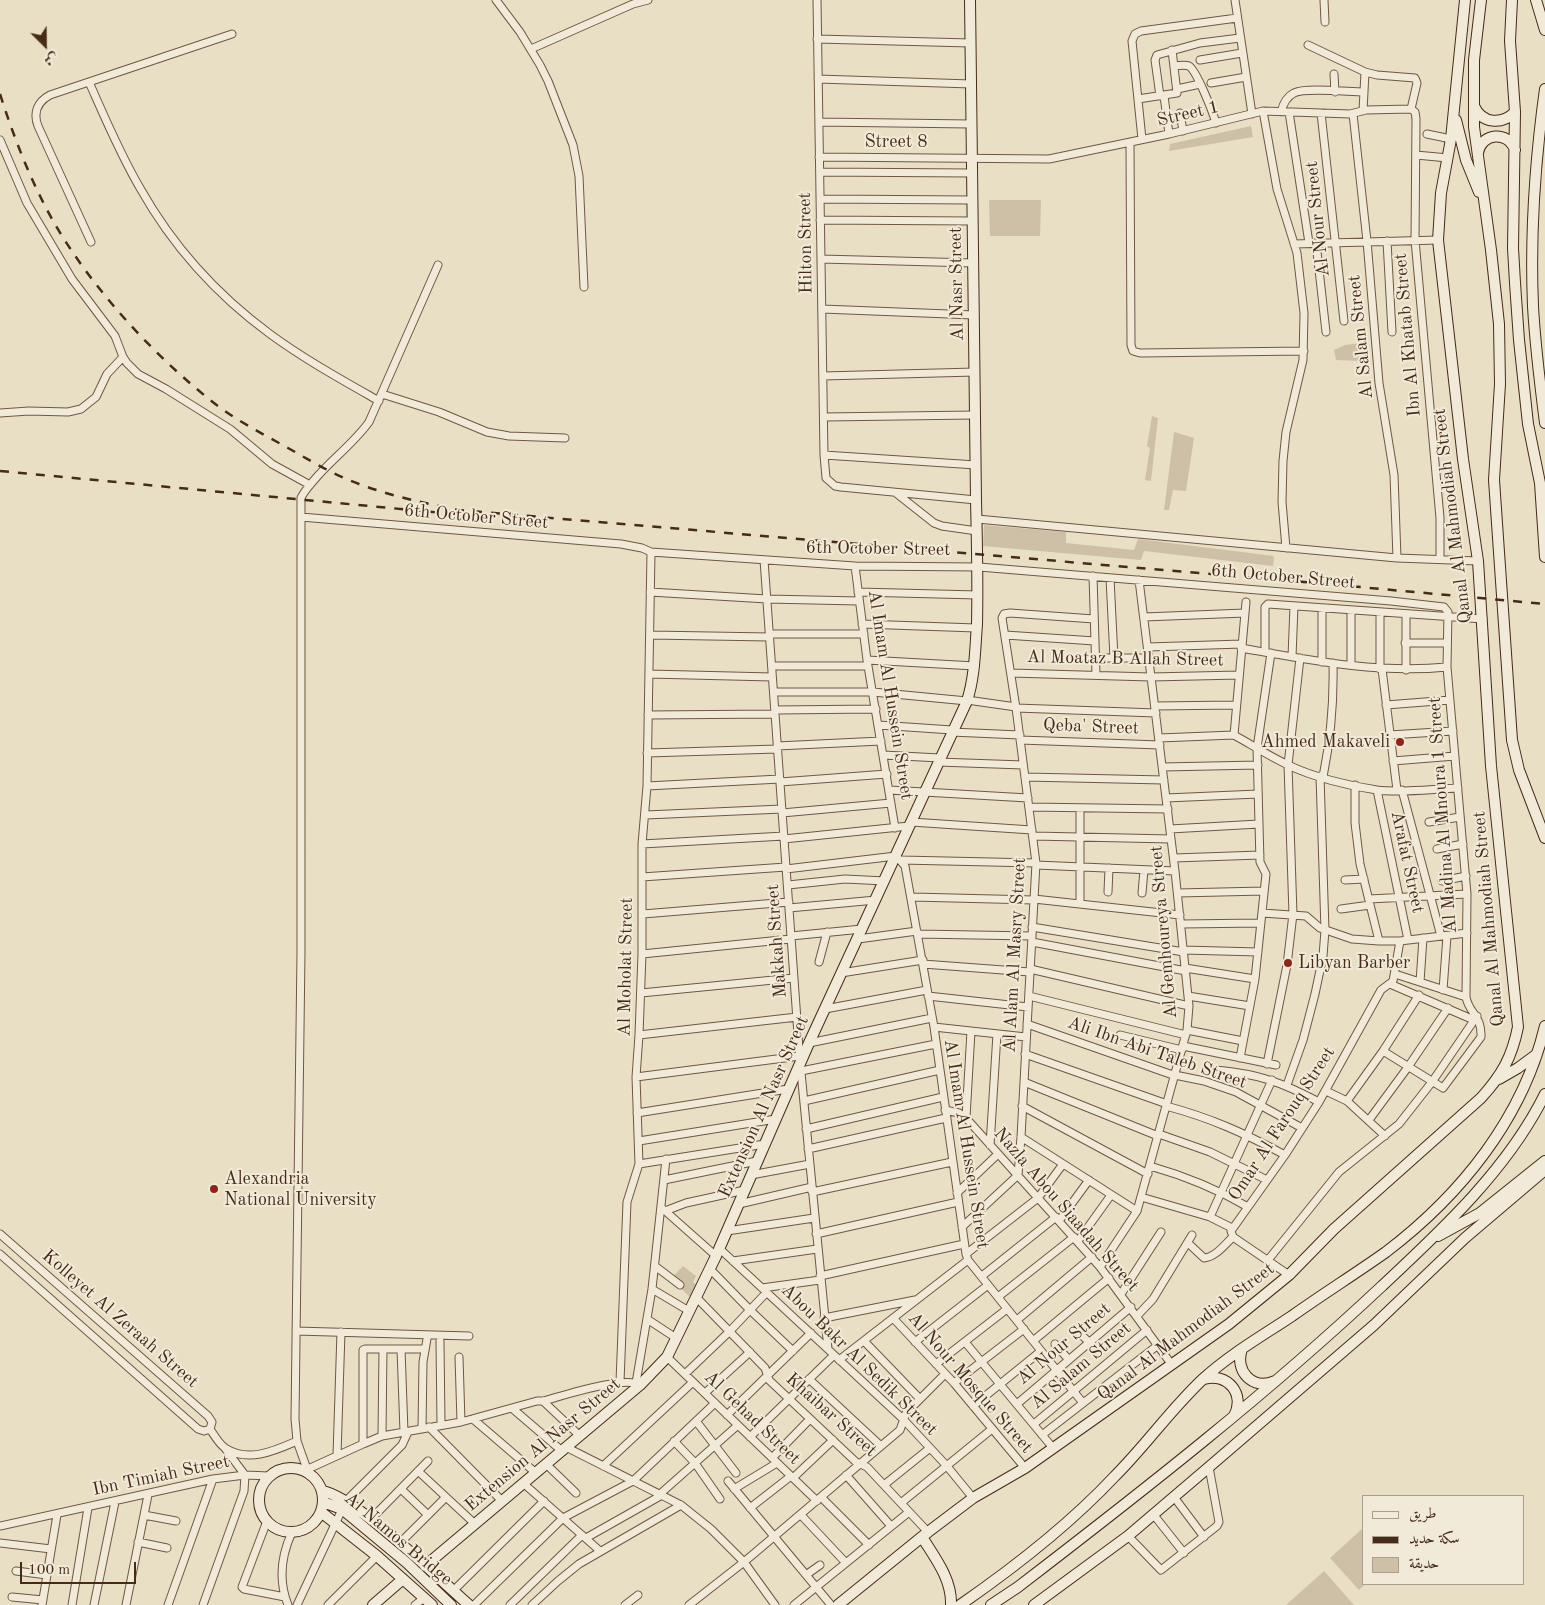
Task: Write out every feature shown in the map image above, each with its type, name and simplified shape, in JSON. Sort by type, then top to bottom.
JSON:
[{"type":"main road","name":"Al Nasr Street","points":[[970,0],[976,500],[979,567]]},
{"type":"main road","name":"Qanal Al Mahmodiah Street","points":[[838,1605],[925,1534],[973,1498],[1025,1468],[1172,1365],[1229,1324],[1289,1275],[1334,1228],[1481,1098],[1505,1067],[1513,1049],[1518,1027],[1491,766],[1478,560],[1463,459],[1438,240],[1441,193],[1451,139],[1465,0]]},
{"type":"main road","points":[[1481,0],[1474,60],[1473,105],[1474,127],[1499,324],[1500,384],[1494,480],[1512,740],[1519,770],[1545,838]]},
{"type":"main road","points":[[1512,0],[1510,41],[1516,112],[1515,283],[1528,424],[1540,482],[1545,557]]},
{"type":"main road","points":[[1536,0],[1545,30]]},
{"type":"main road","points":[[1545,89],[1540,127],[1541,161],[1533,210],[1532,283],[1534,331],[1545,424]]},
{"type":"main road","points":[[1473,105],[1479,114],[1495,121],[1506,119],[1516,112]]},
{"type":"main road","points":[[1454,106],[1466,160],[1485,205]]},
{"type":"main road","points":[[1540,127],[1545,137]]},
{"type":"main road","points":[[1478,154],[1484,141],[1497,136],[1502,136],[1511,142],[1515,151]]},
{"type":"main road","points":[[1515,283],[1532,283]]},
{"type":"main road","name":"Extension Al Nasr Street","points":[[425,1566],[580,1436],[667,1357],[718,1252],[788,1089],[841,973],[884,881],[899,858],[910,824],[967,700],[974,666],[979,567]]},
{"type":"main road","points":[[960,1605],[1036,1548],[1095,1496],[1130,1461],[1172,1411],[1202,1380],[1242,1349],[1385,1252],[1440,1204],[1473,1169],[1501,1131],[1523,1090],[1538,1054],[1545,1026]]},
{"type":"main road","points":[[1496,1080],[1538,1054]]},
{"type":"main road","points":[[991,1605],[1018,1587],[1150,1486],[1277,1380],[1435,1237],[1511,1150],[1531,1121],[1545,1094]]},
{"type":"main road","points":[[1435,1237],[1480,1213],[1545,1161]]},
{"type":"main road","points":[[1034,1605],[1128,1536],[1174,1497],[1374,1325],[1465,1238],[1545,1170]]},
{"type":"main road","points":[[1242,1349],[1240,1363],[1246,1376],[1254,1382],[1263,1384],[1277,1380]]},
{"type":"main road","points":[[1202,1380],[1212,1377],[1221,1378],[1233,1387],[1238,1405],[1232,1418]]},
{"type":"main road","name":"Ibn Timiah Street","points":[[269,1476],[278,1470],[288,1467],[308,1470]]},
{"type":"main road","points":[[269,1476],[262,1486],[258,1498],[260,1510],[267,1521],[278,1529],[292,1532],[312,1524],[321,1512],[323,1502],[322,1490],[317,1480],[308,1470]]},
{"type":"main road","points":[[322,1490],[329,1492],[344,1505],[371,1520],[469,1605]]},
{"type":"main road","name":"Al Namos Bridge","points":[[323,1502],[344,1505],[451,1605]]},
{"type":"main road","points":[[321,1512],[377,1556],[403,1579],[424,1603]]},
{"type":"main road","points":[[925,1534],[947,1579],[951,1592],[951,1605]]},
{"type":"main road","points":[[373,1605],[403,1579]]},
{"type":"main road","points":[[1001,1605],[1018,1587]]},
{"type":"street","points":[[496,0],[531,49],[548,81],[576,156],[579,176],[584,287]]},
{"type":"street","points":[[531,49],[634,4],[648,0]]},
{"type":"street","name":"Hilton Street","points":[[817,0],[825,472],[830,483],[841,487],[896,492]]},
{"type":"street","points":[[1235,0],[1252,114]]},
{"type":"street","points":[[1324,0],[1325,22]]},
{"type":"street","points":[[1142,139],[1132,41],[1135,34],[1141,31],[1237,18]]},
{"type":"street","points":[[91,242],[38,126],[35,114],[40,102],[44,98],[89,82],[232,34]]},
{"type":"street","points":[[1169,134],[1155,60],[1156,56],[1200,43],[1240,38]]},
{"type":"street","points":[[817,39],[970,43]]},
{"type":"street","points":[[1308,46],[1365,72],[1377,75],[1415,78],[1417,83],[1411,109]]},
{"type":"street","points":[[1138,99],[1177,94],[1172,50]]},
{"type":"street","points":[[1200,60],[1242,53]]},
{"type":"street","points":[[1174,66],[1183,65],[1190,67],[1213,111],[1216,123]]},
{"type":"street","points":[[1364,111],[1365,72]]},
{"type":"street","points":[[1334,74],[1335,92]]},
{"type":"street","points":[[1211,82],[1246,77]]},
{"type":"street","points":[[818,79],[971,84]]},
{"type":"street","points":[[89,82],[140,188],[167,230],[197,268],[232,303],[269,334],[310,361],[381,397],[447,415],[487,432],[509,436],[565,438]]},
{"type":"street","points":[[1177,89],[1200,84]]},
{"type":"street","points":[[1281,112],[1285,101],[1293,93],[1305,91],[1364,92]]},
{"type":"street","name":"Street 1","points":[[972,158],[1049,159],[1263,112],[1353,114],[1364,111],[1411,109]]},
{"type":"street","name":"Ibn Al Khatab Street","points":[[1411,109],[1416,114],[1415,240],[1438,494],[1440,559]]},
{"type":"street","points":[[1263,112],[1277,189],[1294,244],[1304,301],[1304,351],[1286,432],[1283,461],[1282,502],[1286,548]]},
{"type":"street","points":[[1290,112],[1326,332]]},
{"type":"street","points":[[1180,113],[1183,131]]},
{"type":"street","name":"Al Nour Street","points":[[1321,113],[1344,322]]},
{"type":"street","name":"Al Salam Street","points":[[1353,114],[1367,241],[1379,383],[1394,475],[1397,558]]},
{"type":"street","points":[[819,122],[971,124]]},
{"type":"street","points":[[1427,134],[1451,139]]},
{"type":"street","points":[[0,140],[27,203],[72,279],[115,336],[123,357],[138,374],[220,422],[266,460],[310,485]]},
{"type":"street","points":[[1130,142],[1131,345],[1134,351],[1140,353],[1304,351]]},
{"type":"street","points":[[1416,155],[1448,158]]},
{"type":"street","name":"Street 8","points":[[820,157],[972,158]]},
{"type":"street","points":[[820,172],[972,173]]},
{"type":"street","points":[[820,199],[972,200]]},
{"type":"street","points":[[820,220],[972,221]]},
{"type":"street","points":[[1294,244],[1438,240]]},
{"type":"street","points":[[1387,241],[1392,332]]},
{"type":"street","points":[[821,259],[973,263]]},
{"type":"street","points":[[438,266],[381,397],[365,428],[310,485],[301,498],[301,952],[294,1419],[296,1441],[308,1470],[382,1436],[461,1422],[537,1401],[620,1382],[638,1384],[663,1209],[666,1159]]},
{"type":"street","points":[[822,309],[974,315]]},
{"type":"street","points":[[0,413],[29,411],[62,412],[81,409],[96,397],[107,374],[123,357]]},
{"type":"street","points":[[823,376],[974,372]]},
{"type":"street","points":[[824,417],[975,416]]},
{"type":"street","points":[[824,455],[976,465]]},
{"type":"street","points":[[896,492],[976,500]]},
{"type":"street","points":[[896,492],[934,523],[977,531]]},
{"type":"street","name":"6th October Street","points":[[301,517],[621,544],[642,548],[651,552],[855,566],[979,567],[1391,601],[1444,608],[1447,610],[1448,617]]},
{"type":"street","name":"6th October Street","points":[[977,519],[1397,558],[1478,560]]},
{"type":"street","name":"Al Moholat Street","points":[[620,1382],[627,1202],[639,1164],[636,1077],[640,1035],[643,914],[642,844],[647,786],[651,552]]},
{"type":"street","name":"Makkah Street","points":[[764,560],[800,1063],[828,1349]]},
{"type":"street","name":"Al Imam Al Hussein Street","points":[[855,566],[862,624],[895,828]]},
{"type":"street","points":[[1093,576],[1096,675]]},
{"type":"street","points":[[1110,578],[1114,658]]},
{"type":"street","name":"Al Gemhoureya Street","points":[[1100,1267],[1137,1212],[1182,1048],[1189,1006],[1174,858],[1140,580]]},
{"type":"street","points":[[650,592],[767,599],[859,601]]},
{"type":"street","points":[[858,592],[978,595]]},
{"type":"street","points":[[1246,602],[1234,735],[1288,765],[1322,777],[1354,785],[1376,790],[1458,788]]},
{"type":"street","points":[[1240,1058],[1255,979],[1266,874],[1261,865],[1260,855],[1257,748],[1268,653],[1265,607],[1268,604],[1483,619]]},
{"type":"street","points":[[1268,1064],[1278,1014],[1293,914],[1288,765],[1296,657],[1294,606]]},
{"type":"street","points":[[1322,608],[1322,662]]},
{"type":"street","points":[[1351,610],[1351,665]]},
{"type":"street","name":"Al Alam Al Masry Street","points":[[1018,1175],[1036,864],[1016,707],[1002,618],[1004,614],[1010,612],[1094,619]]},
{"type":"street","points":[[1380,612],[1381,669],[1393,761],[1399,790],[1430,896],[1444,936],[1443,990]]},
{"type":"street","points":[[1144,617],[1244,613]]},
{"type":"street","points":[[1406,614],[1406,670]]},
{"type":"street","name":"Al Madina Al Mnoura 1 Street","points":[[1448,617],[1447,667],[1467,894],[1466,997]]},
{"type":"street","points":[[862,624],[976,628]]},
{"type":"street","points":[[650,635],[769,636],[864,634]]},
{"type":"street","points":[[1005,636],[1095,641]]},
{"type":"street","points":[[1405,643],[1447,643]]},
{"type":"street","points":[[1148,647],[1241,646],[1268,653],[1333,664],[1381,669],[1406,670],[1447,667]]},
{"type":"street","points":[[1095,658],[1149,658]]},
{"type":"street","points":[[772,666],[868,663],[974,666]]},
{"type":"street","points":[[1287,1085],[1303,1040],[1316,994],[1323,956],[1325,930],[1322,777],[1330,740],[1333,711],[1333,664]]},
{"type":"street","name":"Al Moataz B Allah Street","points":[[1011,673],[1151,677],[1239,676]]},
{"type":"street","points":[[649,674],[772,677]]},
{"type":"street","points":[[774,692],[873,692],[967,700],[1016,707],[1155,710],[1236,705]]},
{"type":"street","points":[[1386,705],[1450,700]]},
{"type":"street","points":[[648,715],[876,709]]},
{"type":"street","name":"Qeba' Street","points":[[878,725],[1020,738],[1159,741],[1234,735]]},
{"type":"street","points":[[1390,735],[1453,731]]},
{"type":"street","points":[[647,753],[881,741]]},
{"type":"street","points":[[883,755],[1024,765]]},
{"type":"street","points":[[1393,761],[1455,756]]},
{"type":"street","points":[[1163,767],[1258,764]]},
{"type":"street","points":[[647,786],[886,774]]},
{"type":"street","points":[[1025,777],[1164,780]]},
{"type":"street","points":[[1354,785],[1355,823],[1364,879],[1379,941]]},
{"type":"street","points":[[889,790],[1028,798]]},
{"type":"street","name":"Arafat Street","points":[[1376,790],[1408,940]]},
{"type":"street","points":[[1166,798],[1258,794]]},
{"type":"street","points":[[646,814],[782,811],[891,803]]},
{"type":"street","points":[[1029,807],[1168,809]]},
{"type":"street","points":[[1080,808],[1080,904]]},
{"type":"street","points":[[1429,822],[1460,817]]},
{"type":"street","points":[[642,844],[784,838],[895,828],[910,824],[1080,837],[1171,839]]},
{"type":"street","points":[[1170,828],[1259,824]]},
{"type":"street","points":[[1437,849],[1463,844]]},
{"type":"street","points":[[1174,858],[1260,855]]},
{"type":"street","points":[[642,877],[786,868],[899,858],[1175,871]]},
{"type":"street","name":"Al Imam Al Hussein Street","points":[[899,858],[908,872],[934,1027],[967,1257],[1083,1403]]},
{"type":"street","points":[[1108,892],[1109,868]]},
{"type":"street","points":[[1142,893],[1144,870]]},
{"type":"street","points":[[1442,880],[1466,876]]},
{"type":"street","points":[[788,885],[845,879],[884,881]]},
{"type":"street","points":[[1345,880],[1364,879]]},
{"type":"street","points":[[1178,893],[1264,891]]},
{"type":"street","points":[[1341,910],[1369,902],[1399,897],[1467,894]]},
{"type":"street","points":[[912,897],[1034,899],[1180,916]]},
{"type":"street","points":[[643,914],[876,900]]},
{"type":"street","points":[[1262,913],[1306,916],[1320,928],[1352,939],[1400,941],[1467,934]]},
{"type":"street","points":[[1181,924],[1261,923]]},
{"type":"street","points":[[1032,926],[1184,951],[1258,952]]},
{"type":"street","points":[[642,954],[862,928]]},
{"type":"street","points":[[819,962],[826,932]]},
{"type":"street","points":[[858,939],[918,932],[1032,939],[1185,970],[1255,979]]},
{"type":"street","points":[[1420,982],[1423,938]]},
{"type":"street","name":"Omar Al Farouq Street","points":[[1233,1237],[1230,1233],[1232,1228],[1285,1155],[1326,1091],[1381,990],[1390,984],[1394,978],[1400,941]]},
{"type":"street","points":[[841,973],[923,962],[1030,970],[1189,1006]]},
{"type":"street","points":[[1383,1051],[1442,1088],[1445,1087],[1482,1036],[1482,1028],[1475,1018],[1466,997],[1395,974]]},
{"type":"street","points":[[641,993],[794,978]]},
{"type":"street","points":[[1390,984],[1475,1018]]},
{"type":"street","points":[[825,1009],[928,993],[1028,1007]]},
{"type":"street","points":[[1347,1101],[1383,1051],[1419,995]]},
{"type":"street","points":[[1029,996],[1186,1032],[1243,1041]]},
{"type":"street","points":[[1188,996],[1250,1006]]},
{"type":"street","points":[[1369,1120],[1448,1008]]},
{"type":"street","points":[[640,1035],[797,1017]]},
{"type":"street","points":[[809,1043],[932,1018]]},
{"type":"street","points":[[1268,1260],[1339,1172],[1399,1124],[1432,1082],[1475,1018]]},
{"type":"street","name":"Ali Ibn Abi Taleb Street","points":[[1027,1024],[1175,1075],[1204,1081],[1236,1092],[1302,1128]]},
{"type":"street","points":[[934,1027],[1026,1037]]},
{"type":"street","points":[[966,1118],[971,1031]]},
{"type":"street","points":[[990,1145],[997,1034]]},
{"type":"street","points":[[1120,1035],[1276,1065]]},
{"type":"street","points":[[636,1077],[800,1063],[936,1044]]},
{"type":"street","points":[[1025,1054],[1212,1120],[1248,1134],[1285,1155]]},
{"type":"street","points":[[804,1101],[940,1070]]},
{"type":"street","points":[[1216,1070],[1244,1073],[1272,1080],[1287,1085],[1319,1102]]},
{"type":"street","points":[[1210,1217],[1272,1080]]},
{"type":"street","points":[[1024,1082],[1158,1135],[1201,1149],[1235,1163],[1267,1180]]},
{"type":"street","points":[[638,1113],[788,1089]]},
{"type":"street","points":[[1326,1091],[1347,1101],[1385,1136]]},
{"type":"street","points":[[806,1129],[944,1097]]},
{"type":"street","points":[[1022,1106],[1148,1174]]},
{"type":"street","name":"Nazla Abou Siaadah Street","points":[[946,1114],[959,1113],[966,1118],[1092,1256],[1172,1365]]},
{"type":"street","points":[[808,1149],[946,1114]]},
{"type":"street","points":[[638,1141],[776,1119]]},
{"type":"street","points":[[1021,1137],[1137,1212]]},
{"type":"street","points":[[639,1164],[765,1144]]},
{"type":"street","points":[[957,1193],[998,1154]]},
{"type":"street","points":[[664,1180],[757,1161]]},
{"type":"street","points":[[739,1204],[952,1162]]},
{"type":"street","points":[[751,1175],[810,1164]]},
{"type":"street","points":[[750,1437],[809,1380],[837,1357],[864,1341],[918,1299],[1038,1198],[1063,1164]]},
{"type":"street","points":[[1150,1166],[1186,1177],[1222,1192],[1248,1206]]},
{"type":"street","points":[[962,1227],[1018,1175]]},
{"type":"street","points":[[982,1276],[1057,1219],[1089,1180]]},
{"type":"street","points":[[663,1209],[745,1190]]},
{"type":"street","points":[[998,1297],[1076,1239],[1111,1195]]},
{"type":"street","points":[[1141,1197],[1210,1217],[1232,1228]]},
{"type":"street","points":[[816,1234],[958,1202]]},
{"type":"street","name":"Abou Bakr Al Sedik Street","points":[[663,1209],[718,1252],[733,1261],[837,1357],[903,1419],[973,1498]]},
{"type":"street","points":[[727,1231],[814,1218]]},
{"type":"street","points":[[1121,1294],[1161,1232]]},
{"type":"street","name":"Kolleyet Al Zeraah Street","points":[[0,1234],[208,1416],[212,1422],[210,1429],[204,1432],[198,1428],[0,1254]]},
{"type":"street","points":[[1137,1316],[1153,1299],[1192,1235]]},
{"type":"street","points":[[1188,1243],[1204,1258],[1207,1258],[1233,1237],[1289,1275]]},
{"type":"street","points":[[685,1374],[730,1332],[750,1310],[764,1290],[964,1244]]},
{"type":"street","points":[[733,1261],[817,1249]]},
{"type":"street","points":[[1017,1320],[1092,1256]]},
{"type":"street","points":[[655,1266],[680,1285]]},
{"type":"street","points":[[710,1268],[793,1351]]},
{"type":"street","points":[[1033,1341],[1109,1278]]},
{"type":"street","points":[[915,1342],[988,1285]]},
{"type":"street","points":[[652,1289],[689,1312]]},
{"type":"street","name":"Khaibar Street","points":[[696,1297],[765,1368],[769,1380],[860,1464],[867,1467],[909,1512],[925,1534]]},
{"type":"street","points":[[824,1318],[918,1299]]},
{"type":"street","name":"Al Nour Street","points":[[1017,1404],[1130,1307]]},
{"type":"street","points":[[936,1364],[1008,1309]]},
{"type":"street","name":"Al Nour Mosque Street","points":[[893,1318],[954,1383],[1025,1468]]},
{"type":"street","points":[[647,1319],[676,1338]]},
{"type":"street","points":[[954,1383],[1024,1329]]},
{"type":"street","points":[[1075,1329],[1089,1342]]},
{"type":"street","name":"Al Salam Street","points":[[1034,1424],[1147,1330]]},
{"type":"street","points":[[296,1331],[469,1336]]},
{"type":"street","points":[[338,1455],[341,1332]]},
{"type":"street","points":[[727,1415],[811,1333]]},
{"type":"street","points":[[427,1339],[424,1349],[426,1428],[502,1501]]},
{"type":"street","points":[[440,1341],[441,1425]]},
{"type":"street","points":[[864,1341],[920,1399]]},
{"type":"street","points":[[965,1342],[1054,1448]]},
{"type":"street","points":[[1055,1344],[1069,1360]]},
{"type":"street","points":[[1042,1434],[1158,1345]]},
{"type":"street","points":[[363,1444],[362,1351],[365,1349],[424,1349]]},
{"type":"street","points":[[382,1436],[383,1349]]},
{"type":"street","points":[[297,1605],[344,1505],[402,1445],[406,1432],[401,1349]]},
{"type":"street","points":[[973,1406],[1041,1351]]},
{"type":"street","points":[[705,1393],[750,1352]]},
{"type":"street","points":[[459,1357],[461,1422]]},
{"type":"street","name":"Al Gehad Street","points":[[667,1357],[792,1477],[869,1545]]},
{"type":"street","points":[[689,1605],[744,1562],[900,1430],[903,1419],[945,1374]]},
{"type":"street","points":[[809,1380],[881,1446]]},
{"type":"street","points":[[603,1466],[693,1382]]},
{"type":"street","points":[[543,1401],[580,1436]]},
{"type":"street","points":[[474,1605],[563,1518],[633,1481],[715,1403]]},
{"type":"street","points":[[513,1409],[564,1449],[603,1466],[681,1505],[711,1529],[744,1562],[775,1605]]},
{"type":"street","points":[[473,1418],[536,1473]]},
{"type":"street","points":[[734,1489],[775,1460],[810,1418]]},
{"type":"street","points":[[696,1421],[736,1473]]},
{"type":"street","points":[[510,1605],[584,1537],[661,1495],[738,1425]]},
{"type":"street","name":"Kolleyet Al Zeraah Street","points":[[210,1429],[245,1475]]},
{"type":"street","points":[[901,1503],[992,1429]]},
{"type":"street","points":[[750,1508],[792,1477],[833,1440]]},
{"type":"street","points":[[224,1447],[241,1455],[255,1456],[268,1453],[296,1441]]},
{"type":"street","points":[[674,1441],[695,1463],[720,1500]]},
{"type":"street","points":[[884,1485],[930,1448]]},
{"type":"street","points":[[371,1520],[428,1461]]},
{"type":"street","points":[[546,1464],[576,1493]]},
{"type":"street","points":[[1128,1536],[1162,1570],[1218,1526],[1219,1522],[1209,1467]]},
{"type":"street","points":[[418,1471],[475,1524]]},
{"type":"street","points":[[203,1605],[238,1510],[244,1491],[245,1475]]},
{"type":"street","name":"Ibn Timiah Street","points":[[0,1526],[148,1495],[213,1479],[245,1475],[269,1476]]},
{"type":"street","points":[[846,1475],[891,1526]]},
{"type":"street","points":[[168,1605],[213,1479]]},
{"type":"street","points":[[728,1481],[831,1605]]},
{"type":"street","points":[[523,1483],[600,1551]]},
{"type":"street","points":[[401,1489],[428,1515]]},
{"type":"street","points":[[126,1605],[148,1495]]},
{"type":"street","points":[[399,1544],[446,1497]]},
{"type":"street","points":[[1174,1497],[1204,1536]]},
{"type":"street","points":[[453,1590],[544,1501]]},
{"type":"street","points":[[94,1605],[115,1502]]},
{"type":"street","points":[[532,1605],[565,1575],[600,1551],[681,1505]]},
{"type":"street","points":[[72,1605],[88,1508]]},
{"type":"street","points":[[794,1605],[909,1512]]},
{"type":"street","points":[[800,1514],[846,1562]]},
{"type":"street","points":[[1154,1514],[1184,1553]]},
{"type":"street","points":[[12,1597],[42,1603],[57,1515]]},
{"type":"street","points":[[144,1515],[176,1521]]},
{"type":"street","points":[[267,1521],[242,1587],[285,1597]]},
{"type":"street","points":[[0,1526],[0,1536]]},
{"type":"street","points":[[288,1605],[281,1580],[286,1544],[292,1532]]},
{"type":"street","points":[[138,1542],[168,1548]]},
{"type":"street","points":[[0,1543],[51,1549]]},
{"type":"street","points":[[328,1605],[377,1556]]},
{"type":"street","points":[[806,1576],[820,1564]]},
{"type":"street","points":[[16,1571],[47,1575]]},
{"type":"street","points":[[625,1605],[638,1594]]},
{"type":"green space","points":[[1251,126],[1253,137],[1169,151],[1170,144]]},
{"type":"green space","points":[[989,200],[1041,200],[1040,236],[990,236]]},
{"type":"green space","points":[[1361,343],[1362,361],[1336,360],[1334,350],[1345,345]]},
{"type":"green space","points":[[1152,416],[1158,418],[1151,481],[1145,480],[1150,448],[1147,446]]},
{"type":"green space","points":[[1174,432],[1194,438],[1186,491],[1173,490],[1169,510],[1164,510]]},
{"type":"green space","points":[[984,525],[1066,532],[1066,543],[1134,550],[1138,539],[1274,556],[1273,566],[1144,551],[1141,560],[983,546]]},
{"type":"green space","points":[[683,1266],[696,1276],[693,1282],[698,1286],[690,1297],[671,1279]]},
{"type":"green space","points":[[1362,1529],[1362,1585],[1364,1585],[1359,1590],[1330,1558]]},
{"type":"green space","points":[[1324,1571],[1354,1605],[1286,1605]]},
{"type":"railway","points":[[0,94],[13,132],[44,205],[79,261],[113,306],[132,327],[193,386],[232,416],[323,468],[371,488],[408,499],[458,510],[1545,604]]},
{"type":"railway","points":[[0,471],[443,513]]},
{"type":"place","name":"Ahmed Makaveli","points":[[1400,742]]},
{"type":"place","name":"Libyan Barber","points":[[1288,963]]},
{"type":"place","name":"Alexandria National University","points":[[214,1189]]}]
